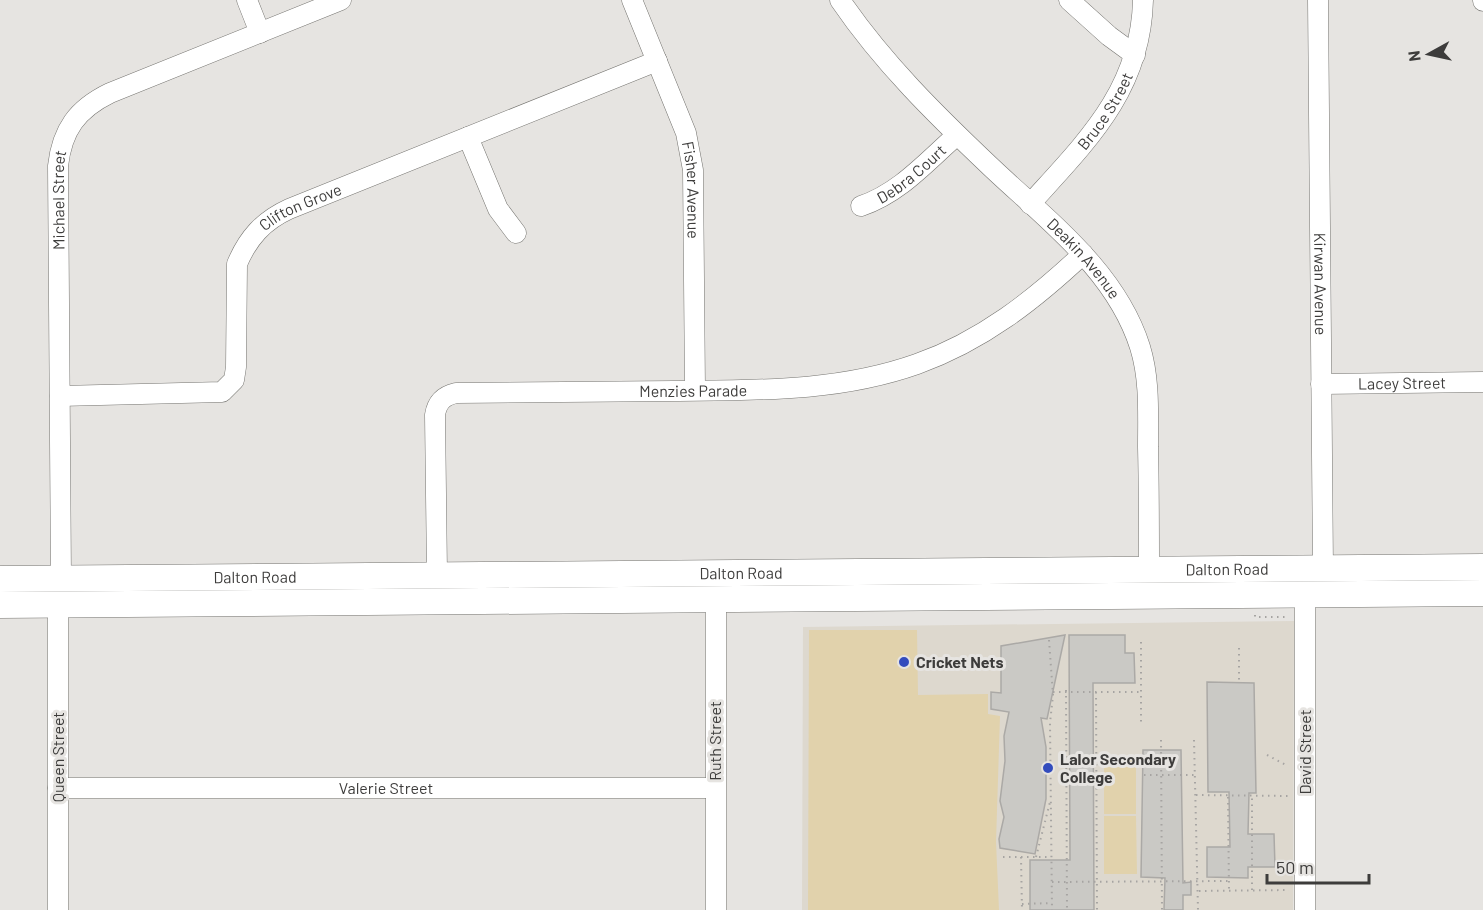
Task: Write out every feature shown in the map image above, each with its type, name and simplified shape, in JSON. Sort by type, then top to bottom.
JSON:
[{"type":"main road","name":"Dalton Road","points":[[0,579],[437,573],[1483,567]]},
{"type":"main road","name":"Deakin Avenue","points":[[1149,569],[1149,596]]},
{"type":"main road","name":"Ruth Street","points":[[716,573],[716,599]]},
{"type":"main road","name":"Dalton Road","points":[[0,605],[1483,593]]},
{"type":"street","points":[[247,0],[260,33]]},
{"type":"street","name":"Michael Street","points":[[61,578],[58,166],[62,140],[75,117],[96,100],[341,0]]},
{"type":"street","name":"Fisher Avenue","points":[[632,0],[686,133],[693,170],[695,390]]},
{"type":"street","name":"Deakin Avenue","points":[[840,0],[878,52],[906,84],[1083,254],[1114,292],[1132,324],[1141,350],[1148,405],[1149,569]]},
{"type":"street","points":[[1069,0],[1109,36],[1135,55]]},
{"type":"street","name":"Bruce Street","points":[[1029,204],[1102,122],[1125,81],[1135,55],[1143,0]]},
{"type":"street","name":"Kirwan Avenue","points":[[1318,0],[1323,568]]},
{"type":"street","name":"Clifton Grove","points":[[60,396],[222,392],[234,380],[236,367],[237,264],[243,249],[258,230],[275,215],[657,61]]},
{"type":"street","name":"Debra Court","points":[[861,206],[879,200],[896,189],[957,135]]},
{"type":"street","points":[[468,137],[498,209],[516,233]]},
{"type":"street","name":"Menzies Parade","points":[[437,573],[435,415],[436,407],[446,395],[456,393],[812,388],[850,382],[918,363],[962,344],[1022,308],[1083,254]]},
{"type":"street","name":"Lacey Street","points":[[1322,384],[1483,382]]},
{"type":"street","name":"David Street","points":[[1305,595],[1305,910]]},
{"type":"street","name":"Ruth Street","points":[[716,599],[716,910]]},
{"type":"street","name":"Queen Street","points":[[58,605],[58,910]]},
{"type":"street","name":"Valerie Street","points":[[58,788],[716,788]]},
{"type":"path","points":[[1049,640],[1053,692],[1050,723],[1052,910]]},
{"type":"path","points":[[1141,642],[1141,726]]},
{"type":"path","points":[[1239,648],[1239,680]]},
{"type":"path","points":[[1053,692],[1066,690],[1141,692]]},
{"type":"path","points":[[1066,690],[1067,910]]},
{"type":"path","points":[[1096,692],[1097,910]]},
{"type":"path","points":[[1161,740],[1162,910]]},
{"type":"path","points":[[1194,740],[1198,910]]},
{"type":"path","points":[[1267,755],[1292,768]]},
{"type":"path","points":[[1144,776],[1195,775]]},
{"type":"path","points":[[1196,795],[1292,796]]},
{"type":"path","points":[[1036,857],[1051,796]]},
{"type":"path","points":[[1228,797],[1229,890]]},
{"type":"path","points":[[1252,797],[1252,890]]},
{"type":"path","points":[[1002,857],[1052,857]]},
{"type":"path","points":[[1021,857],[1022,910]]},
{"type":"path","points":[[1052,882],[1229,881]]},
{"type":"path","points":[[1198,891],[1292,890]]},
{"type":"path","points":[[1022,904],[1052,903]]},
{"type":"shaded area","name":"Lalor Secondary College","points":[[1294,621],[1293,910],[802,910],[803,627]]},
{"type":"shaded area","points":[[809,630],[917,630],[918,695],[988,694],[988,714],[1000,716],[996,842],[999,910],[808,910]]},
{"type":"shaded area","points":[[1104,755],[1136,755],[1136,814],[1104,814]]},
{"type":"shaded area","points":[[1104,816],[1136,816],[1137,874],[1104,874]]},
{"type":"building","points":[[1065,635],[1047,719],[1041,718],[1046,747],[1046,799],[1035,854],[1000,848],[999,839],[1004,817],[1000,801],[1005,761],[1004,736],[1009,712],[991,709],[991,692],[1001,693],[1001,646]]},
{"type":"building","points":[[1069,635],[1125,635],[1125,653],[1134,653],[1135,683],[1093,683],[1094,910],[1030,910],[1030,860],[1070,860]]},
{"type":"building","points":[[1207,682],[1254,683],[1256,793],[1249,793],[1248,834],[1274,834],[1275,867],[1248,867],[1248,878],[1207,877],[1207,847],[1230,847],[1229,792],[1208,792]]},
{"type":"building","points":[[1143,750],[1181,750],[1183,883],[1191,882],[1191,895],[1183,895],[1183,910],[1164,910],[1165,878],[1141,877]]},
{"type":"place","name":"Cricket Nets","points":[[904,662]]},
{"type":"place","name":"Lalor Secondary College","points":[[1048,768]]}]
